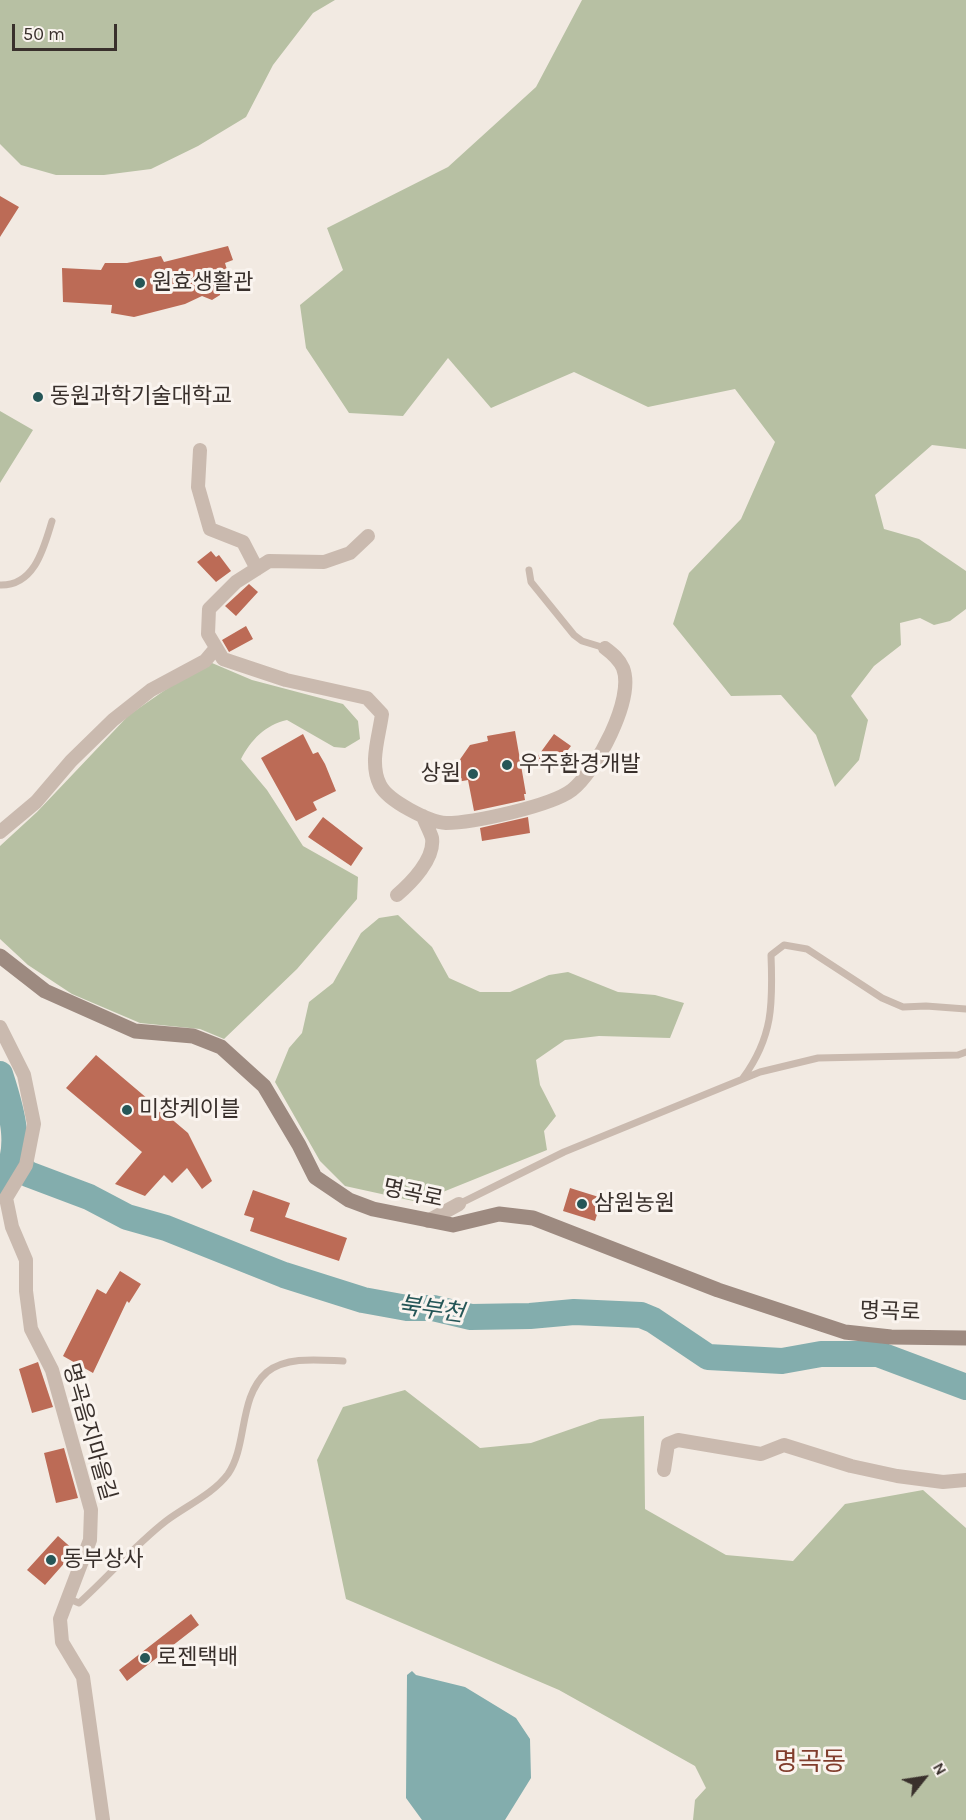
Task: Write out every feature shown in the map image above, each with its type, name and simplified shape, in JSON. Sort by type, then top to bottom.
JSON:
[{"type":"main road","name":"명곡로","points":[[0,956],[45,991],[135,1031],[185,1034],[221,1047],[264,1086],[315,1177],[350,1200],[373,1209],[453,1225],[499,1214],[534,1218],[718,1290],[844,1332],[891,1337],[966,1338]]},
{"type":"street","points":[[200,450],[198,487],[210,529],[243,542],[257,569]]},
{"type":"street","points":[[368,536],[350,553],[324,562],[269,561],[236,582],[209,609],[208,634],[223,659],[297,683],[367,699],[382,714],[374,760],[381,787],[412,812],[445,823],[540,807],[572,790],[605,747],[625,689],[624,670],[616,656],[605,648]]},
{"type":"street","points":[[0,832],[36,802],[70,761],[113,720],[151,690],[205,661],[216,648]]},
{"type":"street","points":[[397,895],[408,886],[426,862],[432,840],[423,816]]},
{"type":"street","name":"명곡음지마을길","points":[[0,1027],[24,1075],[34,1124],[26,1165],[6,1198],[12,1227],[26,1260],[26,1291],[31,1329],[52,1370],[91,1510],[90,1540],[60,1619],[62,1642],[83,1677],[103,1820]]},
{"type":"street","points":[[428,1221],[459,1204]]},
{"type":"street","points":[[663,1470],[668,1444],[678,1440],[761,1454],[784,1445],[851,1466],[897,1476],[943,1482],[966,1480]]},
{"type":"lane","points":[[0,585],[8,585],[30,573],[41,557],[52,521]]},
{"type":"lane","points":[[529,570],[531,582],[574,635],[582,641],[605,648]]},
{"type":"lane","points":[[741,1080],[756,1060],[768,1034],[773,998],[771,955],[784,945],[807,949],[882,998],[903,1007],[966,1009]]},
{"type":"lane","points":[[459,1204],[564,1152],[741,1080],[818,1058],[958,1055],[966,1052]]},
{"type":"lane","points":[[67,1598],[79,1603],[165,1522],[221,1482],[233,1463],[243,1420],[259,1381],[268,1371],[297,1361],[343,1361]]},
{"type":"green space","points":[[0,0],[335,0],[313,13],[273,65],[246,117],[198,146],[151,169],[104,175],[56,175],[21,165],[0,144]]},
{"type":"green space","points":[[582,0],[966,0],[966,449],[932,445],[875,495],[884,529],[919,539],[966,571],[966,609],[950,621],[934,625],[920,618],[900,623],[901,645],[874,666],[851,696],[868,720],[859,760],[835,787],[816,735],[781,695],[731,696],[673,624],[689,573],[741,519],[775,442],[735,389],[648,407],[574,372],[491,408],[448,358],[403,416],[349,413],[306,348],[300,305],[343,270],[327,228],[448,167],[536,87]]},
{"type":"green space","points":[[0,411],[33,430],[0,483]]},
{"type":"green space","points":[[212,663],[252,680],[343,704],[358,721],[360,739],[345,748],[334,747],[287,720],[279,722],[260,734],[241,759],[267,790],[303,846],[358,877],[357,899],[297,969],[224,1039],[200,1029],[140,1023],[72,994],[28,965],[0,939],[0,846],[37,812],[129,715],[181,679]]},
{"type":"green space","points":[[398,915],[432,947],[449,978],[480,992],[510,992],[549,975],[568,972],[618,992],[655,995],[684,1003],[670,1038],[599,1036],[565,1040],[536,1060],[540,1085],[556,1116],[544,1131],[547,1150],[418,1202],[345,1186],[320,1161],[275,1082],[289,1048],[302,1033],[309,1002],[333,983],[361,933],[379,918]]},
{"type":"green space","points":[[405,1390],[480,1448],[531,1443],[600,1419],[644,1416],[645,1509],[726,1555],[793,1561],[845,1504],[923,1490],[966,1528],[966,1820],[693,1820],[695,1800],[706,1788],[695,1766],[559,1690],[346,1599],[317,1460],[343,1407]]},
{"type":"water","points":[[412,1671],[416,1675],[465,1687],[516,1718],[530,1739],[531,1778],[505,1820],[422,1820],[406,1798],[407,1675]]},
{"type":"building","points":[[0,196],[19,207],[0,237]]},
{"type":"building","name":"원효생활관","points":[[228,246],[233,260],[225,263],[228,273],[215,280],[221,286],[220,295],[212,300],[202,296],[185,304],[134,317],[111,313],[112,305],[63,302],[62,268],[101,270],[105,263],[127,263],[161,256],[164,262]]},
{"type":"building","points":[[211,551],[216,557],[219,555],[231,571],[216,582],[197,562]]},
{"type":"building","points":[[249,584],[258,592],[236,616],[225,606]]},
{"type":"building","points":[[246,626],[253,639],[229,652],[222,640]]},
{"type":"building","points":[[515,731],[526,794],[524,794],[525,800],[474,811],[468,780],[457,782],[454,768],[470,745],[488,741],[487,736]]},
{"type":"building","points":[[303,734],[313,754],[318,752],[325,764],[336,791],[313,802],[317,810],[296,821],[261,758]]},
{"type":"building","points":[[554,734],[571,746],[551,772],[535,760]]},
{"type":"building","points":[[323,817],[363,848],[351,866],[308,837]]},
{"type":"building","points":[[528,817],[530,833],[482,841],[480,828]]},
{"type":"building","name":"미창케이블","points":[[96,1055],[188,1133],[212,1181],[202,1189],[187,1168],[172,1183],[164,1175],[145,1196],[115,1184],[142,1152],[66,1088]]},
{"type":"building","name":"삼원농원","points":[[570,1188],[602,1198],[595,1221],[563,1211]]},
{"type":"building","points":[[253,1190],[290,1203],[285,1217],[347,1238],[339,1261],[250,1231],[254,1218],[244,1215]]},
{"type":"building","points":[[120,1271],[141,1284],[129,1303],[127,1301],[93,1373],[63,1356],[97,1289],[106,1294]]},
{"type":"building","points":[[38,1362],[53,1407],[32,1413],[19,1369]]},
{"type":"building","points":[[64,1448],[78,1498],[56,1503],[44,1453]]},
{"type":"building","name":"동부상사","points":[[58,1536],[75,1551],[45,1585],[27,1570]]},
{"type":"building","name":"로젠택배","points":[[191,1614],[199,1625],[127,1681],[119,1670]]},
{"type":"waterway","name":"북부천","points":[[0,1074],[14,1130],[13,1158],[0,1183]]},
{"type":"waterway","name":"북부천","points":[[13,1160],[28,1174],[89,1197],[127,1217],[166,1228],[284,1275],[363,1300],[407,1308],[433,1308],[471,1317],[530,1316],[574,1312],[641,1315],[653,1320],[708,1357],[782,1361],[821,1354],[878,1354],[966,1387]]},
{"type":"place","name":"원효생활관","points":[[140,283]]},
{"type":"place","name":"동원과학기술대학교","points":[[38,397]]},
{"type":"place","name":"우주환경개발","points":[[507,765]]},
{"type":"place","name":"상원","points":[[473,774]]},
{"type":"place","name":"미창케이블","points":[[127,1110]]},
{"type":"place","name":"삼원농원","points":[[582,1204]]},
{"type":"place","name":"동부상사","points":[[51,1560]]},
{"type":"place","name":"로젠택배","points":[[145,1658]]},
{"type":"district","name":"명곡동","points":[[810,1763]]}]
